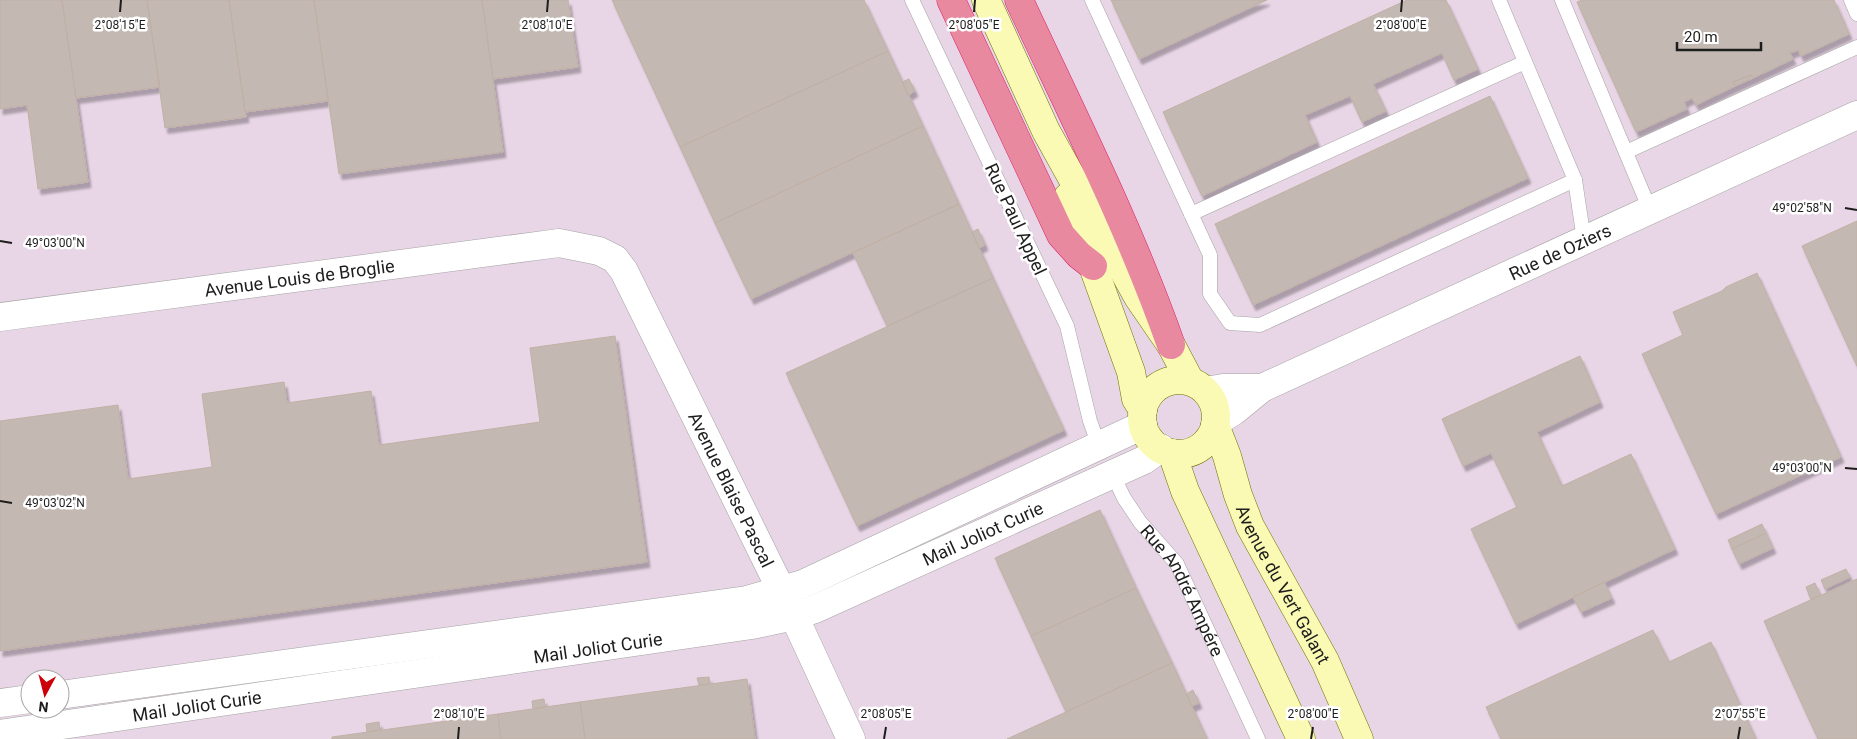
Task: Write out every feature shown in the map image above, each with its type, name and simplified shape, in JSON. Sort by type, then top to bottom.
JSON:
[{"type":"highway","points":[[951,0],[1061,235],[1079,255],[1093,266]]},
{"type":"highway","points":[[1019,0],[1128,232],[1171,344]]},
{"type":"street","points":[[986,0],[1046,131],[1138,297],[1198,386],[1214,404],[1216,423],[1210,438],[1199,448],[1186,453],[1166,451]]},
{"type":"street","name":"Rue de Oziers","points":[[1216,423],[1262,388],[1857,115]]},
{"type":"street","points":[[1046,131],[1131,372],[1136,399],[1150,439],[1166,451],[1301,739]]},
{"type":"street","name":"Avenue Louis de Broglie","points":[[0,317],[559,243],[599,251]]},
{"type":"street","name":"Avenue Blaise Pascal","points":[[599,251],[614,259],[624,271],[794,616],[851,739]]},
{"type":"street","points":[[1143,418],[1147,398],[1160,385],[1178,380],[1198,386]]},
{"type":"street","name":"Rue de Oziers","points":[[1198,386],[1262,388]]},
{"type":"street","name":"Mail Joliot Curie","points":[[70,694],[747,600],[803,584],[1099,446],[1143,418]]},
{"type":"street","name":"Avenue du Vert Galant","points":[[1216,423],[1238,495],[1250,526],[1325,661],[1359,739]]},
{"type":"street","name":"Rue André Ampére","points":[[1099,446],[1112,473]]},
{"type":"street","name":"Mail Joliot Curie","points":[[0,734],[752,626],[794,616],[815,609],[1112,473],[1166,451]]},
{"type":"street","points":[[0,704],[20,701]]},
{"type":"lane","name":"Rue Paul Appel","points":[[912,0],[1067,326],[1090,421],[1099,446]]},
{"type":"lane","points":[[1092,0],[1210,255],[1210,294],[1230,323],[1260,325],[1575,180]]},
{"type":"lane","points":[[1499,0],[1575,180],[1584,240]]},
{"type":"lane","points":[[1562,0],[1650,210]]},
{"type":"lane","points":[[1851,0],[1857,14]]},
{"type":"lane","points":[[1626,152],[1857,47]]},
{"type":"lane","points":[[1191,214],[1525,62]]},
{"type":"lane","name":"Rue André Ampére","points":[[1112,473],[1124,498],[1140,522],[1177,564],[1258,739]]},
{"type":"shaded area","points":[[0,0],[1857,0],[1857,739],[0,739]]},
{"type":"building","points":[[0,0],[62,0],[88,182],[38,189],[27,105],[0,109]]},
{"type":"building","points":[[62,0],[147,0],[160,87],[76,98]]},
{"type":"building","points":[[147,0],[229,0],[246,117],[165,128]]},
{"type":"building","points":[[229,0],[314,0],[328,101],[245,112]]},
{"type":"building","points":[[314,0],[482,0],[503,152],[339,174]]},
{"type":"building","points":[[482,0],[568,0],[578,67],[493,79]]},
{"type":"building","points":[[612,0],[864,0],[888,51],[680,147]]},
{"type":"building","points":[[1111,0],[1267,0],[1139,59]]},
{"type":"building","points":[[1407,0],[1446,0],[1478,69],[1454,80],[1442,53],[1373,84],[1386,111],[1362,122],[1350,96],[1305,115],[1317,142],[1202,196],[1163,112]]},
{"type":"building","points":[[1582,0],[1834,0],[1849,34],[1801,56],[1798,50],[1790,53],[1793,59],[1753,78],[1751,75],[1733,82],[1735,86],[1696,105],[1692,98],[1684,102],[1687,109],[1636,132],[1577,2]]},
{"type":"building","points":[[888,51],[923,126],[715,223],[680,147]]},
{"type":"building","points":[[1751,75],[1753,78],[1735,86],[1733,82]]},
{"type":"building","points":[[909,79],[915,91],[908,95],[902,82]]},
{"type":"building","points":[[1490,96],[1528,178],[1253,305],[1215,224]]},
{"type":"building","points":[[923,126],[959,204],[751,299],[715,223]]},
{"type":"building","points":[[959,204],[993,278],[887,326],[853,253]]},
{"type":"building","points":[[1857,221],[1857,366],[1802,246]]},
{"type":"building","points":[[978,229],[985,245],[979,248],[972,232]]},
{"type":"building","points":[[1757,273],[1841,457],[1716,514],[1642,354],[1683,335],[1673,312],[1722,291],[1726,287]]},
{"type":"building","points":[[993,278],[1064,430],[857,526],[786,373]]},
{"type":"building","points":[[615,336],[647,562],[0,651],[0,421],[118,405],[128,479],[212,467],[202,394],[284,382],[287,403],[371,391],[379,445],[540,422],[530,348]]},
{"type":"building","points":[[1580,356],[1600,402],[1537,432],[1562,486],[1631,454],[1675,549],[1516,624],[1471,529],[1517,507],[1491,453],[1463,466],[1442,419]]},
{"type":"building","points":[[1100,510],[1136,588],[1031,636],[995,558]]},
{"type":"building","points":[[1762,524],[1766,533],[1732,549],[1728,540]]},
{"type":"building","points":[[1766,533],[1773,548],[1739,564],[1732,549]]},
{"type":"building","points":[[1846,569],[1850,577],[1825,589],[1821,580]]},
{"type":"building","points":[[1857,579],[1857,739],[1818,739],[1764,621]]},
{"type":"building","points":[[1604,582],[1612,598],[1581,612],[1573,597]]},
{"type":"building","points":[[1815,583],[1820,595],[1811,600],[1806,587]]},
{"type":"building","points":[[1136,588],[1172,663],[1066,712],[1031,636]]},
{"type":"building","points":[[1653,630],[1669,662],[1711,642],[1756,739],[1501,739],[1486,707]]},
{"type":"building","points":[[1172,663],[1207,739],[1007,739],[1066,712]]},
{"type":"building","points":[[709,677],[710,684],[699,685],[697,678]]},
{"type":"building","points":[[747,679],[755,739],[585,739],[580,702]]},
{"type":"building","points":[[1193,690],[1199,703],[1192,706],[1186,694]]},
{"type":"building","points":[[544,699],[545,707],[533,709],[532,701]]},
{"type":"building","points":[[580,702],[585,739],[501,739],[498,714]]},
{"type":"building","points":[[498,714],[501,739],[332,739],[332,737]]},
{"type":"building","points":[[379,722],[380,730],[367,732],[366,724]]}]
